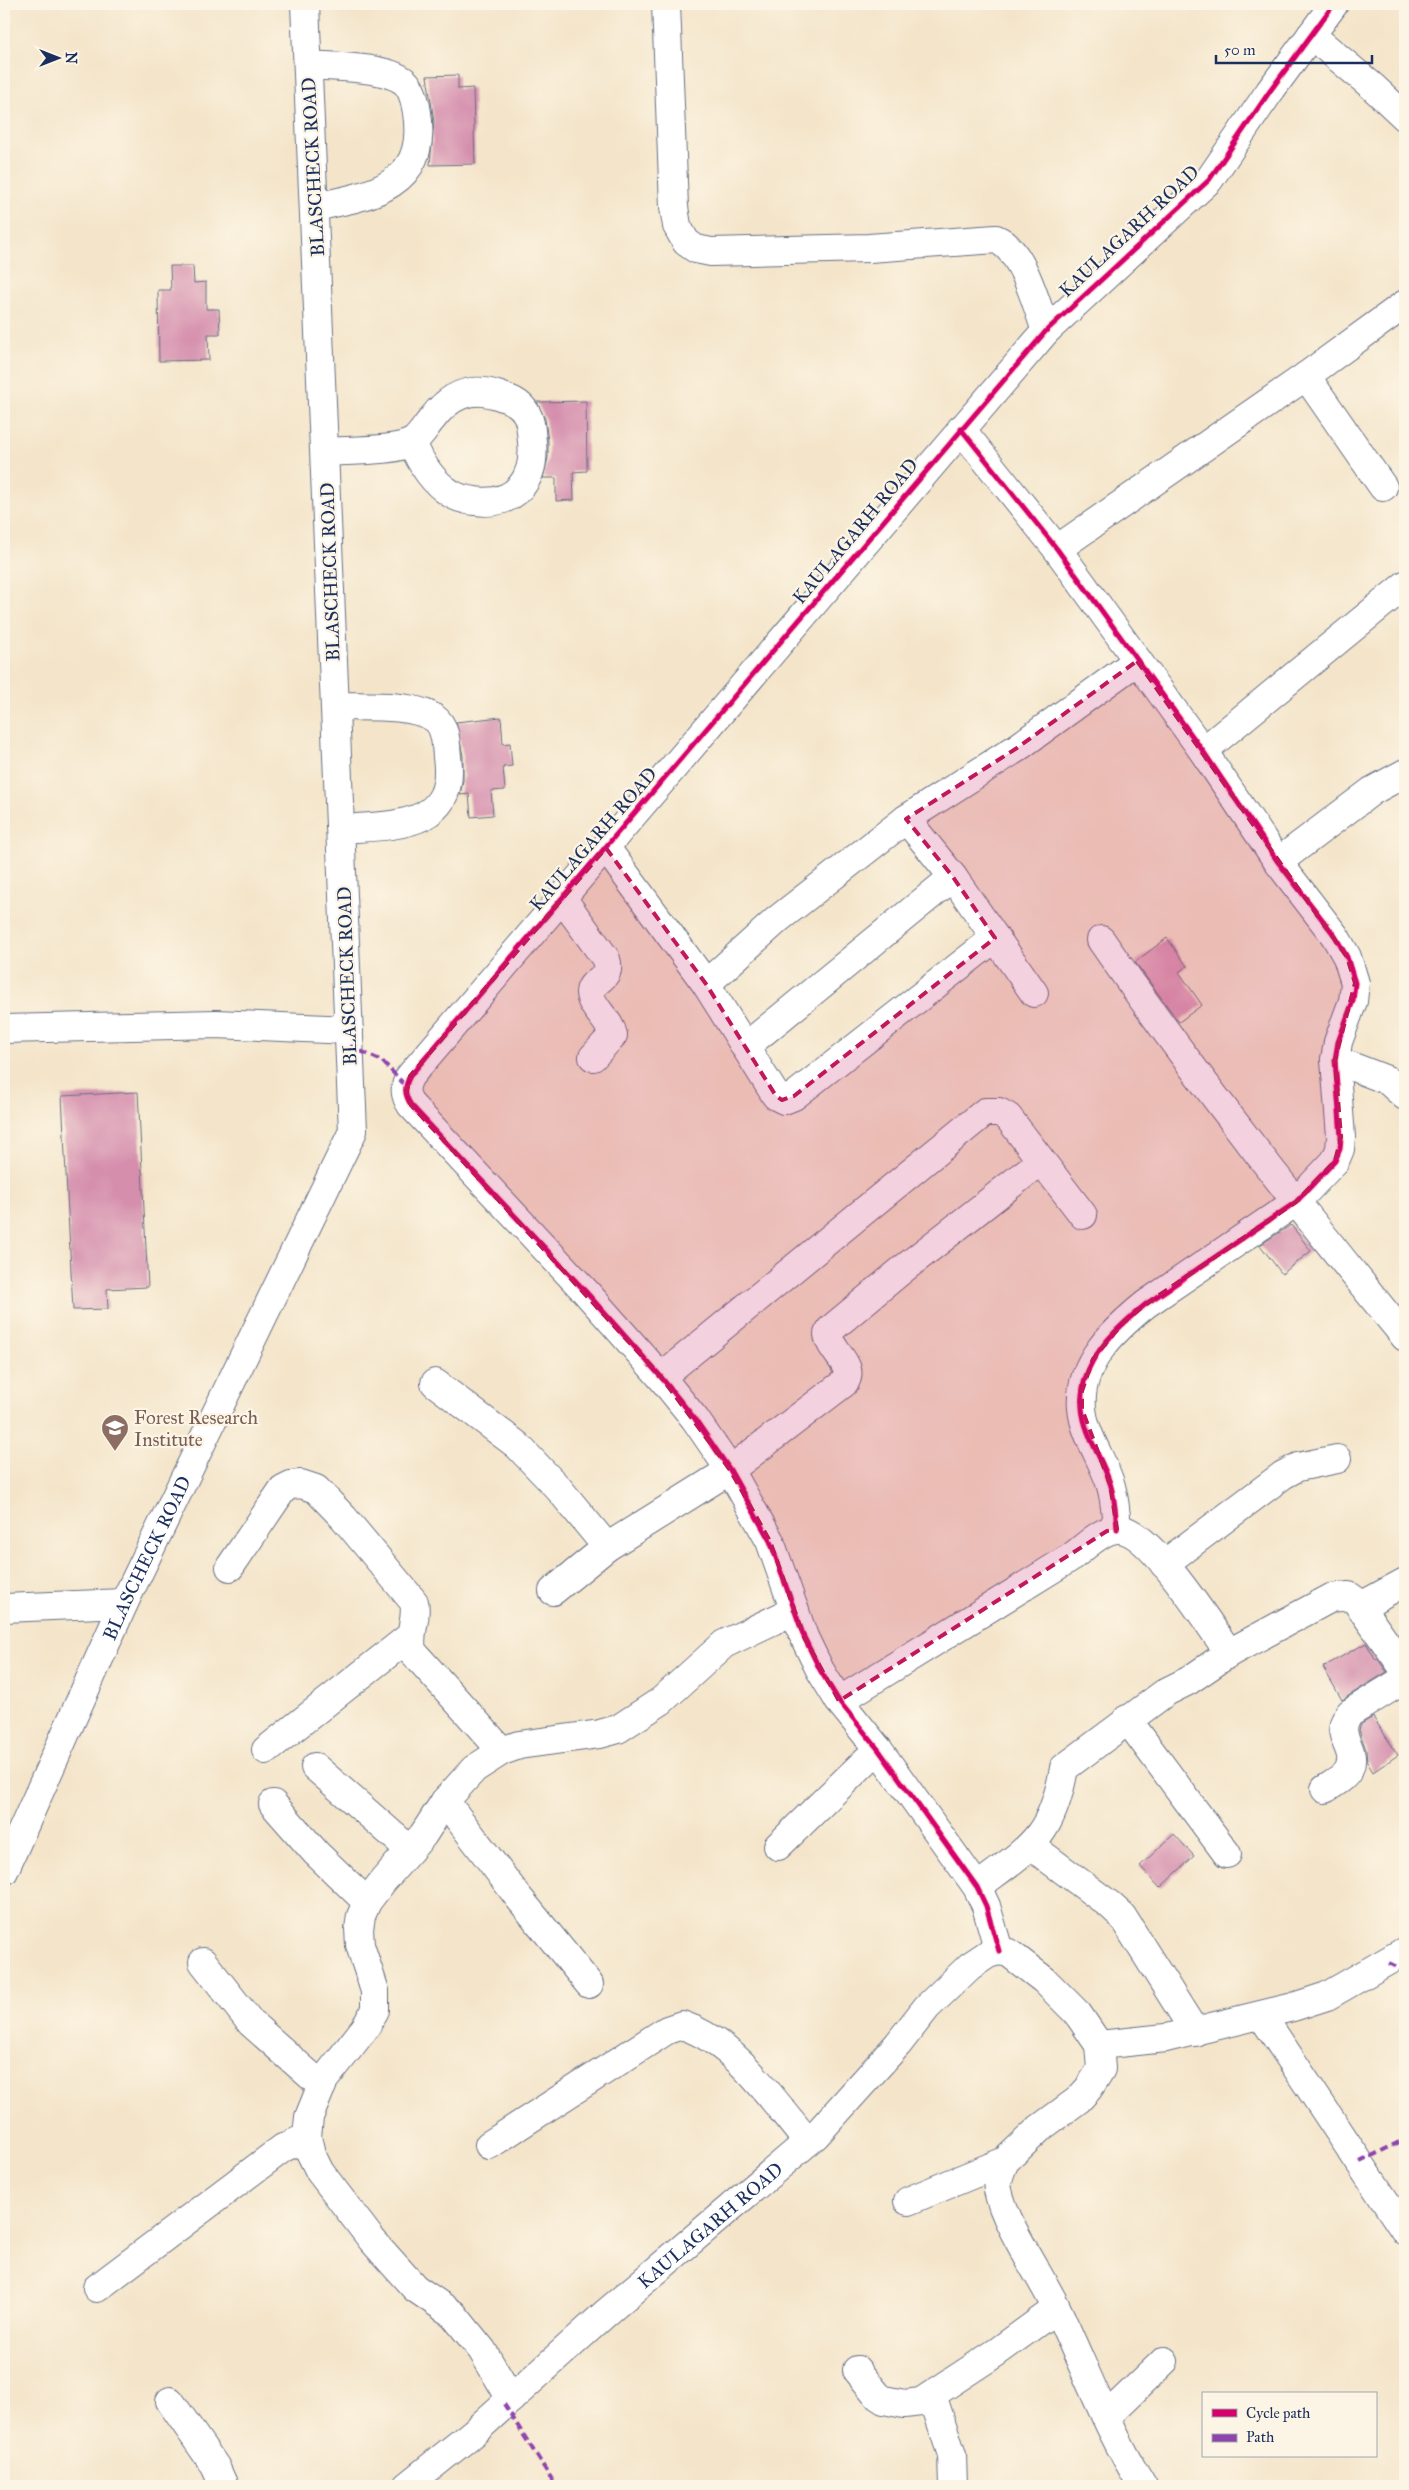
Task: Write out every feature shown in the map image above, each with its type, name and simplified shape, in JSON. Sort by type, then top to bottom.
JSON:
[{"type":"street","name":"BLASCHECK ROAD","points":[[4,1871],[124,1603],[353,1131],[305,4]]},
{"type":"street","points":[[666,4],[674,207],[677,226],[686,242],[696,249],[711,252],[742,252],[869,248],[996,239],[1005,242],[1017,255],[1046,331]]},
{"type":"street","name":"KAULAGARH ROAD","points":[[661,1377],[586,1292],[411,1105],[406,1096],[405,1085],[410,1076],[1046,331],[1204,185],[1334,4]]},
{"type":"street","points":[[1310,35],[1373,87],[1405,117]]},
{"type":"street","points":[[308,65],[368,70],[405,82],[411,92],[418,120],[417,153],[410,168],[403,174],[373,192],[355,198],[315,206]]},
{"type":"street","points":[[1058,549],[1306,376],[1405,304]]},
{"type":"street","points":[[1306,376],[1384,487]]},
{"type":"street","points":[[325,452],[381,448],[412,442],[440,409],[451,400],[472,391],[483,391],[512,400],[521,406],[530,422],[534,459],[529,474],[516,492],[506,499],[493,502],[478,502],[462,499],[450,494],[435,480],[418,458],[412,442]]},
{"type":"street","points":[[961,429],[1058,549],[1203,751],[1278,862],[1335,936],[1350,966],[1355,983],[1353,1001],[1338,1042],[1335,1060],[1341,1120],[1340,1148],[1335,1160],[1296,1202],[1146,1304],[1123,1323],[1093,1359],[1082,1391],[1082,1409],[1090,1435],[1110,1484],[1117,1529]]},
{"type":"street","points":[[1203,751],[1405,585]]},
{"type":"street","points":[[706,984],[778,920],[906,819],[1017,748],[1137,661]]},
{"type":"street","points":[[336,706],[412,710],[435,719],[442,727],[448,761],[446,792],[442,801],[434,810],[421,818],[383,826],[341,829]]},
{"type":"street","points":[[1278,862],[1372,791],[1405,773]]},
{"type":"street","points":[[906,819],[953,877],[1034,993]]},
{"type":"street","points":[[606,848],[706,984],[776,1096],[784,1100],[995,938]]},
{"type":"street","points":[[745,1047],[953,877]]},
{"type":"street","points":[[562,898],[608,965],[605,976],[591,988],[590,993],[592,1000],[608,1022],[613,1035],[592,1057]]},
{"type":"street","points":[[1101,940],[1161,1026],[1296,1202],[1405,1337]]},
{"type":"street","points":[[4,1029],[216,1024],[349,1030]]},
{"type":"street","points":[[1335,1060],[1387,1080],[1405,1096]]},
{"type":"street","points":[[908,2201],[1005,2161],[1040,2128],[1071,2105],[1089,2088],[1101,2069],[1102,2059],[1099,2045],[1078,2014],[1044,1980],[1009,1953],[999,1952],[986,1906],[977,1887],[878,1749],[839,1701],[820,1670],[795,1610],[770,1541],[730,1470],[695,1419],[661,1377],[985,1112],[999,1112],[1008,1117],[1083,1215]]},
{"type":"street","points":[[553,1591],[607,1547],[730,1470],[844,1383],[849,1377],[849,1370],[829,1341],[828,1334],[831,1329],[902,1270],[1041,1161]]},
{"type":"street","points":[[434,1383],[517,1445],[559,1489],[607,1547]]},
{"type":"street","points":[[1164,1564],[1282,1475],[1298,1467],[1337,1459]]},
{"type":"street","points":[[230,1567],[283,1489],[291,1485],[302,1484],[316,1489],[344,1518],[414,1602],[416,1611],[409,1637],[412,1651],[502,1751]]},
{"type":"street","points":[[839,1701],[1073,1556],[1107,1531],[1117,1529],[1127,1530],[1139,1538],[1164,1564],[1229,1652]]},
{"type":"street","points":[[1361,1606],[1405,1582]]},
{"type":"street","points":[[977,1887],[1031,1846],[1048,1825],[1059,1797],[1064,1768],[1127,1719],[1229,1652],[1331,1598],[1349,1596],[1361,1606],[1405,1670]]},
{"type":"street","points":[[4,1608],[124,1603]]},
{"type":"street","points":[[511,2399],[482,2350],[453,2314],[415,2288],[372,2240],[320,2172],[307,2137],[309,2117],[324,2080],[365,2028],[375,2010],[375,1991],[360,1945],[359,1929],[368,1902],[424,1835],[445,1801],[474,1769],[502,1751],[519,1745],[600,1734],[618,1729],[661,1701],[724,1644],[795,1610]]},
{"type":"street","points":[[266,1750],[409,1637]]},
{"type":"street","points":[[1325,1789],[1349,1769],[1351,1758],[1342,1728],[1350,1712],[1405,1679]]},
{"type":"street","points":[[1127,1719],[1227,1854]]},
{"type":"street","points":[[778,1846],[878,1749]]},
{"type":"street","points":[[315,1767],[410,1850]]},
{"type":"street","points":[[445,1801],[519,1898],[589,1984]]},
{"type":"street","points":[[273,1804],[316,1853],[368,1902]]},
{"type":"street","points":[[1031,1846],[1122,1916],[1195,2032]]},
{"type":"street","points":[[1099,2045],[1166,2038],[1195,2032],[1262,2016],[1328,1996],[1354,1983],[1405,1951]]},
{"type":"street","name":"KAULAGARH ROAD","points":[[407,2486],[511,2399],[606,2313],[808,2142],[898,2044],[927,2007],[970,1966],[988,1954],[999,1952]]},
{"type":"street","points":[[203,1962],[251,2023],[322,2086]]},
{"type":"street","points":[[1262,2016],[1405,2230]]},
{"type":"street","points":[[489,2146],[666,2030],[682,2025],[717,2041],[732,2053],[808,2142]]},
{"type":"street","points":[[97,2288],[283,2148],[307,2137]]},
{"type":"street","points":[[1005,2161],[998,2181],[998,2191],[1011,2222],[1056,2309],[1106,2417],[1144,2486]]},
{"type":"street","points":[[857,2370],[878,2396],[892,2403],[921,2402],[1056,2309]]},
{"type":"street","points":[[1106,2417],[1164,2361]]},
{"type":"street","points":[[932,2395],[950,2446],[953,2486]]},
{"type":"street","points":[[170,2401],[215,2466],[224,2486]]},
{"type":"highlighted area","points":[[1137,661],[1347,957],[1355,983],[1335,1060],[1341,1137],[1335,1161],[1296,1202],[1146,1304],[1123,1323],[1093,1359],[1082,1391],[1082,1409],[1110,1484],[1117,1529],[1107,1531],[839,1701],[804,1637],[770,1541],[730,1470],[661,1377],[411,1105],[406,1096],[410,1076],[606,848],[706,984],[776,1096],[782,1100],[794,1096],[995,938],[953,877],[906,819],[1017,748]]},
{"type":"building","points":[[458,75],[458,89],[473,88],[475,164],[430,165],[434,121],[427,76]]},
{"type":"building","points":[[170,266],[193,266],[194,283],[206,282],[206,309],[219,309],[220,334],[208,334],[209,360],[159,361],[158,290],[171,290]]},
{"type":"building","points":[[586,401],[587,471],[573,472],[574,500],[556,501],[556,478],[543,478],[548,458],[548,441],[545,419],[537,402]]},
{"type":"building","points":[[501,717],[503,744],[510,743],[512,766],[503,767],[505,790],[491,791],[493,815],[471,817],[469,794],[460,795],[463,780],[463,756],[456,722]]},
{"type":"building","points":[[1167,938],[1187,966],[1179,972],[1202,1005],[1179,1022],[1135,962]]},
{"type":"building","points":[[138,1092],[148,1287],[107,1289],[108,1309],[73,1310],[62,1096]]},
{"type":"building","points":[[1291,1225],[1311,1251],[1282,1274],[1260,1245]]},
{"type":"building","points":[[1366,1643],[1376,1660],[1377,1658],[1387,1672],[1342,1700],[1323,1667]]},
{"type":"building","points":[[1373,1717],[1398,1755],[1373,1772],[1367,1762],[1366,1750],[1359,1730],[1361,1724]]},
{"type":"building","points":[[1174,1834],[1194,1856],[1160,1888],[1140,1866]]},
{"type":"marked path","points":[[350,1046],[382,1061],[405,1085]]},
{"type":"marked path","points":[[1389,1963],[1405,1971]]},
{"type":"marked path","points":[[1360,2162],[1405,2139]]},
{"type":"marked path","points":[[504,2404],[556,2486]]},
{"type":"cycle path","points":[[999,1951],[986,1906],[977,1887],[878,1749],[839,1701],[820,1670],[804,1637],[770,1541],[730,1470],[695,1419],[661,1377],[586,1292],[411,1105],[406,1094],[406,1087],[410,1076],[1046,331],[1209,180],[1270,91],[1334,4]]},
{"type":"cycle path","points":[[961,429],[1057,549],[1203,751],[1278,862],[1335,936],[1347,957],[1355,983],[1353,1001],[1338,1042],[1335,1060],[1341,1137],[1340,1149],[1335,1161],[1296,1202],[1146,1304],[1111,1336],[1092,1362],[1082,1392],[1083,1418],[1110,1483],[1117,1529]]},
{"type":"place","name":"Forest Research Institute","points":[[115,1452]]}]
